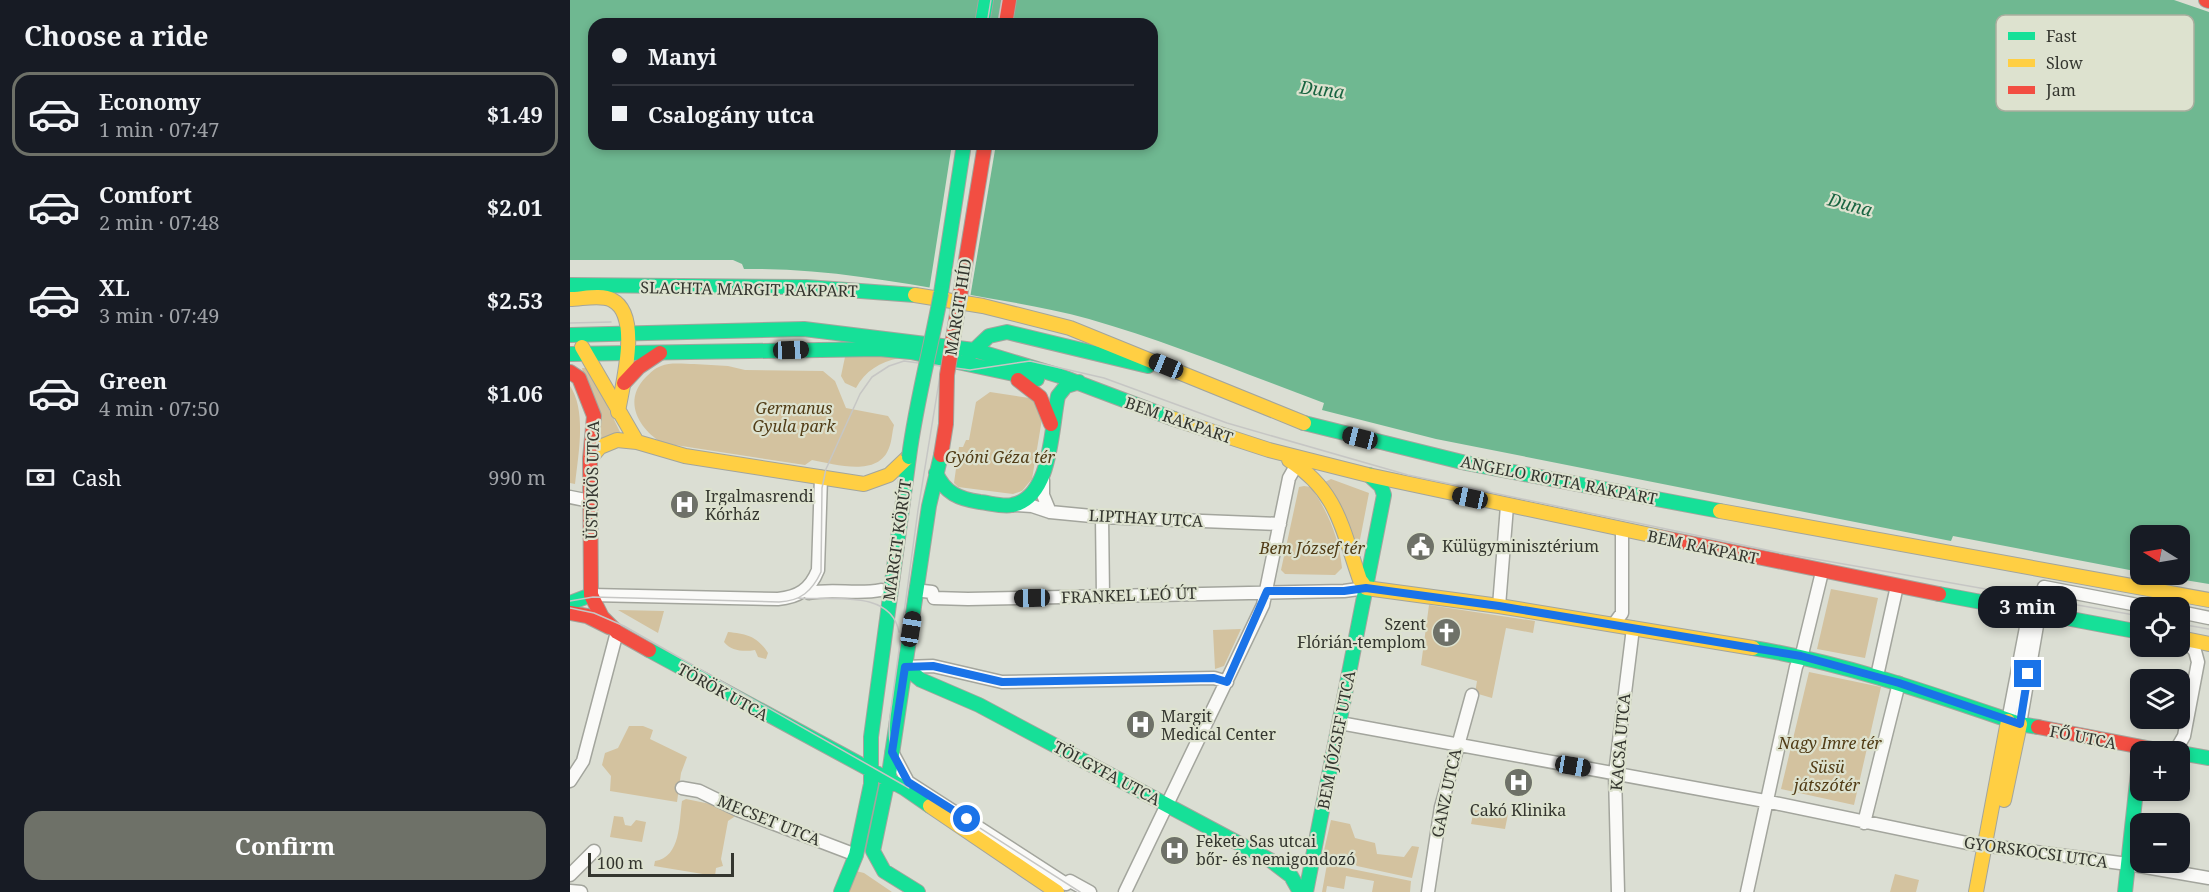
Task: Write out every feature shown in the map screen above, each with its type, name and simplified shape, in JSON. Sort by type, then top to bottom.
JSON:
[{"type":"main road","points":[[983,18],[986,0]]},
{"type":"main road","points":[[1006,18],[1009,0]]},
{"type":"main road","name":"MARGIT HÍD","points":[[905,465],[915,410],[927,370],[938,315],[963,150]]},
{"type":"main road","name":"MARGIT HÍD","points":[[937,472],[946,424],[947,375],[984,150]]},
{"type":"main road","name":"SLACHTA MARGIT RAKPART","points":[[570,285],[808,287],[927,298]]},
{"type":"main road","points":[[570,299],[602,298],[616,302],[626,314],[628,333],[624,382],[618,412]]},
{"type":"main road","name":"ANGELO ROTTA RAKPART","points":[[927,298],[1038,319],[1116,344],[1273,412],[1327,430],[1416,452],[1634,496],[2209,600]]},
{"type":"main road","name":"BEM RAKPART","points":[[570,335],[804,329],[974,350],[1154,413],[1269,450],[1368,475],[1822,572],[2130,630]]},
{"type":"main road","points":[[962,362],[984,338],[995,333],[1006,332],[1141,365],[1172,369]]},
{"type":"main road","points":[[603,333],[577,350],[637,442]]},
{"type":"main road","name":"BEM RAKPART","points":[[577,350],[626,354],[879,349],[911,352],[1078,386]]},
{"type":"main road","name":"ÜSTÖKÖS UTCA","points":[[577,350],[575,375],[589,398],[594,416],[590,459],[591,595]]},
{"type":"main road","points":[[624,382],[639,367],[660,353]]},
{"type":"main road","points":[[998,370],[1037,392],[1046,407],[1052,426]]},
{"type":"main road","points":[[937,472],[940,485],[954,496],[1014,505],[1036,490],[1043,480],[1058,396],[1078,386]]},
{"type":"main road","points":[[590,459],[607,442],[617,440],[637,442],[685,456],[864,484],[882,480],[905,465]]},
{"type":"main road","name":"BEM RAKPART","points":[[1269,450],[1297,464]]},
{"type":"main road","points":[[1297,464],[1316,477],[1328,492],[1339,514],[1360,580],[1366,588]]},
{"type":"main road","name":"MARGIT KÖRÚT","points":[[841,892],[856,855],[871,771],[871,737],[905,465]]},
{"type":"main road","name":"MARGIT KÖRÚT","points":[[918,892],[883,872],[875,863],[873,851],[888,778],[929,506],[937,472]]},
{"type":"main road","points":[[1366,588],[1384,495],[1381,486],[1368,475]]},
{"type":"main road","name":"FŐ UTCA","points":[[1366,588],[1499,606],[1801,656],[1877,676],[2014,722],[2130,749]]},
{"type":"main road","name":"BEM JÓZSEF UTCA","points":[[1306,892],[1366,588]]},
{"type":"main road","points":[[570,598],[591,595]]},
{"type":"main road","points":[[570,603],[591,595]]},
{"type":"main road","name":"TÖRÖK UTCA","points":[[591,595],[602,617],[617,632],[791,730],[871,771]]},
{"type":"main road","points":[[570,613],[587,616],[617,632]]},
{"type":"main road","points":[[2190,640],[2209,644]]},
{"type":"main road","name":"TÖLGYFA UTCA","points":[[905,667],[921,680],[979,705],[1282,868],[1298,885],[1300,892]]},
{"type":"main road","points":[[1976,892],[1990,846],[2014,722]]},
{"type":"main road","points":[[2190,755],[2209,758]]},
{"type":"main road","points":[[871,771],[888,778],[1060,889]]},
{"type":"main road","points":[[2125,892],[2134,801]]},
{"type":"main road","points":[[1988,892],[1990,846]]},
{"type":"street","points":[[1125,892],[1227,682],[1267,591],[1289,478],[1297,464],[1320,462]]},
{"type":"street","points":[[808,591],[818,570],[821,477]]},
{"type":"street","points":[[1043,480],[1042,495],[1050,512]]},
{"type":"street","points":[[570,497],[590,501]]},
{"type":"street","name":"LIPTHAY UTCA","points":[[1014,505],[1032,506],[1050,512],[1102,517],[1280,524]]},
{"type":"street","points":[[1499,606],[1507,506]]},
{"type":"street","points":[[1102,517],[1103,596]]},
{"type":"street","points":[[1614,624],[1622,613],[1623,531]]},
{"type":"street","points":[[1747,892],[1765,801],[1822,572]]},
{"type":"street","points":[[1877,676],[1898,586]]},
{"type":"street","points":[[2044,587],[2130,604]]},
{"type":"street","points":[[1267,591],[1344,591],[1366,588]]},
{"type":"street","points":[[591,595],[662,594],[778,600],[792,598],[808,591],[826,589],[871,592],[881,590]]},
{"type":"street","name":"FRANKEL LEÓ ÚT","points":[[923,591],[932,592],[934,598],[968,599],[1267,591]]},
{"type":"street","points":[[2014,722],[2034,613]]},
{"type":"street","points":[[2190,614],[2209,618]]},
{"type":"street","name":"KACSA UTCA","points":[[1618,892],[1615,774],[1633,628]]},
{"type":"street","points":[[570,781],[583,761],[617,632]]},
{"type":"street","points":[[2181,741],[2184,736],[2198,662],[2195,651],[2190,646]]},
{"type":"street","points":[[905,667],[933,666],[1002,682],[1214,678],[1227,682]]},
{"type":"street","points":[[1340,723],[1765,801],[1864,823],[1899,683]]},
{"type":"street","name":"GANZ UTCA","points":[[1428,892],[1441,807],[1456,745],[1472,695]]},
{"type":"street","points":[[892,752],[908,782],[1060,889],[1070,881],[1090,892]]},
{"type":"street","name":"MECSET UTCA","points":[[682,788],[699,791],[738,810],[856,855]]},
{"type":"street","name":"GYORSKOCSI UTCA","points":[[1864,823],[1990,846],[2128,864],[2209,878]]},
{"type":"street","points":[[570,875],[594,851]]},
{"type":"street","points":[[570,891],[581,892]]},
{"type":"green space","points":[[845,357],[899,358],[874,368],[856,388],[845,383],[841,376]]},
{"type":"green space","name":"Germanus Gyula park","points":[[665,365],[728,366],[745,370],[823,371],[835,381],[846,408],[888,416],[894,425],[889,448],[876,463],[855,467],[812,460],[805,465],[662,443],[646,430],[636,414],[635,395],[639,386],[655,369]]},
{"type":"green space","points":[[582,368],[589,368],[621,434],[600,444]]},
{"type":"green space","points":[[570,386],[575,396],[580,421],[575,484],[570,483]]},
{"type":"green space","name":"Gyóni Géza tér","points":[[990,392],[1036,399],[1043,413],[1032,479],[1022,491],[1013,494],[958,487],[954,483],[959,447],[963,447],[966,440],[969,440],[976,402]]},
{"type":"green space","points":[[1331,479],[1369,493],[1357,555],[1325,482]]},
{"type":"green space","name":"Bem József tér","points":[[1299,487],[1311,487],[1317,496],[1335,535],[1342,568],[1335,575],[1285,574],[1281,570]]},
{"type":"green space","points":[[1831,589],[1878,598],[1865,658],[1817,649]]},
{"type":"green space","points":[[1429,605],[1535,621],[1533,633],[1506,628],[1492,698],[1475,693],[1477,681],[1421,665]]},
{"type":"green space","points":[[618,610],[664,611],[658,633]]},
{"type":"green space","points":[[1241,629],[1224,666],[1215,669],[1213,630]]},
{"type":"green space","points":[[728,632],[756,639],[768,653],[766,659],[758,657],[755,650],[738,650],[727,645],[724,642]]},
{"type":"green space","name":"Nagy Imre tér","points":[[1809,672],[1881,687],[1854,805],[1781,789]]},
{"type":"green space","points":[[629,726],[643,726],[653,730],[650,739],[687,757],[681,773],[677,802],[610,791],[611,776],[602,765],[605,753],[618,748]]},
{"type":"green space","points":[[686,799],[735,809],[734,817],[728,821],[721,859],[723,866],[716,868],[715,876],[654,866],[655,861],[664,858],[674,846],[682,801]]},
{"type":"green space","points":[[1474,810],[1508,814],[1505,829],[1471,824]]},
{"type":"green space","points":[[614,816],[623,817],[625,825],[631,826],[636,820],[646,822],[642,842],[610,837]]},
{"type":"green space","points":[[1331,820],[1350,824],[1355,838],[1375,843],[1377,854],[1404,857],[1412,846],[1419,847],[1412,878],[1357,866],[1352,861],[1323,855]]},
{"type":"green space","points":[[1327,864],[1411,881],[1410,892],[1372,892],[1374,881],[1346,876],[1344,889],[1327,886],[1326,892],[1322,892]]},
{"type":"green space","points":[[856,871],[864,873],[892,892],[847,892]]},
{"type":"green space","points":[[1895,874],[1919,880],[1916,892],[1890,892]]},
{"type":"water","name":"Duna","points":[[570,0],[2174,0],[2209,12],[2209,584],[2190,581],[2190,525],[2130,525],[2130,570],[1953,536],[1951,541],[1436,439],[1322,410],[1324,403],[1178,348],[1073,315],[906,284],[798,270],[744,269],[742,264],[733,260],[570,260]]},
{"type":"pier","points":[[951,150],[995,150],[970,298],[929,291]]},
{"type":"tram line","points":[[988,18],[991,0]]},
{"type":"tram line","points":[[999,18],[1002,0]]},
{"type":"tram line","points":[[977,150],[918,510],[890,716],[890,743],[894,759],[908,782],[1080,892]]},
{"type":"tram line","points":[[570,323],[611,322]]},
{"type":"tram line","points":[[570,601],[593,597],[779,602],[800,597],[810,590],[821,572],[822,488],[826,469],[860,394],[872,377],[889,366],[904,361],[970,370],[1030,361],[1104,378],[1227,423],[1408,475],[1781,553],[2130,614]]},
{"type":"tram line","points":[[798,598],[842,598],[872,603],[884,609],[894,618],[899,632]]},
{"type":"tram line","points":[[570,608],[594,613],[624,626],[909,788]]},
{"type":"tram line","points":[[2190,626],[2209,629]]},
{"type":"traffic: fast","points":[[983,18],[986,0]]},
{"type":"traffic: fast","points":[[941,293],[963,150]]},
{"type":"traffic: fast","points":[[570,285],[806,287],[915,295]]},
{"type":"traffic: fast","points":[[909,457],[941,293]]},
{"type":"traffic: fast","points":[[570,335],[804,329],[974,350],[1060,376],[1174,419]]},
{"type":"traffic: fast","points":[[968,356],[989,336],[1007,332],[1148,366]]},
{"type":"traffic: fast","points":[[570,354],[879,349],[911,352],[1037,379]]},
{"type":"traffic: fast","points":[[936,473],[948,490],[966,499],[1004,506],[1025,500],[1035,490],[1042,476],[1051,443],[1058,396],[1066,386],[1079,382]]},
{"type":"traffic: fast","points":[[1304,423],[1466,463],[1720,511]]},
{"type":"traffic: fast","points":[[918,892],[884,871],[873,851],[889,774],[929,506],[941,455]]},
{"type":"traffic: fast","points":[[841,892],[856,855],[871,784],[871,737],[909,457]]},
{"type":"traffic: fast","points":[[1306,892],[1384,495],[1381,486],[1369,475]]},
{"type":"traffic: fast","points":[[1939,594],[2130,630]]},
{"type":"traffic: fast","points":[[570,603],[591,595]]},
{"type":"traffic: fast","points":[[1753,648],[1855,671],[2020,724],[2038,727]]},
{"type":"traffic: fast","points":[[649,650],[904,788],[930,806]]},
{"type":"traffic: fast","points":[[905,667],[921,680],[979,705],[1270,860],[1291,876],[1300,892]]},
{"type":"traffic: fast","points":[[2190,755],[2209,758]]},
{"type":"traffic: fast","points":[[2125,892],[2135,801]]},
{"type":"traffic: slow","points":[[915,295],[983,306],[1070,328],[1304,423]]},
{"type":"traffic: slow","points":[[570,299],[608,298],[621,308],[626,320],[628,352],[618,412]]},
{"type":"traffic: slow","points":[[582,347],[637,442]]},
{"type":"traffic: slow","points":[[1174,419],[1269,450],[1368,475],[1660,537]]},
{"type":"traffic: slow","points":[[590,459],[600,447],[617,440],[637,442],[685,456],[864,484],[889,475],[908,457]]},
{"type":"traffic: slow","points":[[1289,460],[1305,472],[1328,498],[1343,528],[1360,580],[1366,588]]},
{"type":"traffic: slow","points":[[1720,511],[2209,600]]},
{"type":"traffic: slow","points":[[1366,588],[1499,606],[1753,648]]},
{"type":"traffic: slow","points":[[2190,640],[2209,644]]},
{"type":"traffic: slow","points":[[1976,892],[2008,721]]},
{"type":"traffic: slow","points":[[2004,800],[2020,724]]},
{"type":"traffic: slow","points":[[930,806],[1057,892]]},
{"type":"traffic: jam","points":[[1006,18],[1009,0]]},
{"type":"traffic: jam","points":[[941,455],[946,424],[947,375],[984,150]]},
{"type":"traffic: jam","points":[[624,383],[639,367],[660,353]]},
{"type":"traffic: jam","points":[[570,372],[579,378],[594,416],[590,459],[591,595],[602,617],[617,632],[649,650]]},
{"type":"traffic: jam","points":[[1018,380],[1040,397],[1051,424]]},
{"type":"traffic: jam","points":[[1660,537],[1939,594]]},
{"type":"traffic: jam","points":[[570,613],[587,616],[609,627]]},
{"type":"traffic: jam","points":[[2038,727],[2130,745]]},
{"type":"place","name":"Irgalmasrendi Kórház","points":[[684,505]]},
{"type":"place","name":"Külügyminisztérium","points":[[1421,546]]},
{"type":"place","name":"Szent Flórián-templom","points":[[1447,633]]},
{"type":"place","name":"Margit Medical Center","points":[[1140,725]]},
{"type":"place","name":"Cakó Klinika","points":[[1518,782]]},
{"type":"place","name":"Fekete Sas utcai bőr- és nemigondozó","points":[[1175,850]]},
{"type":"route","points":[[967,819],[908,782],[892,752],[905,667],[933,666],[1002,682],[1214,678],[1227,682],[1263,605],[1267,591],[1344,591],[1366,588],[1499,606],[1801,656],[1877,676],[2020,724],[2028,674]]},
{"type":"park label","name":"Süsü játszótér","points":[[1827,776]]}]
